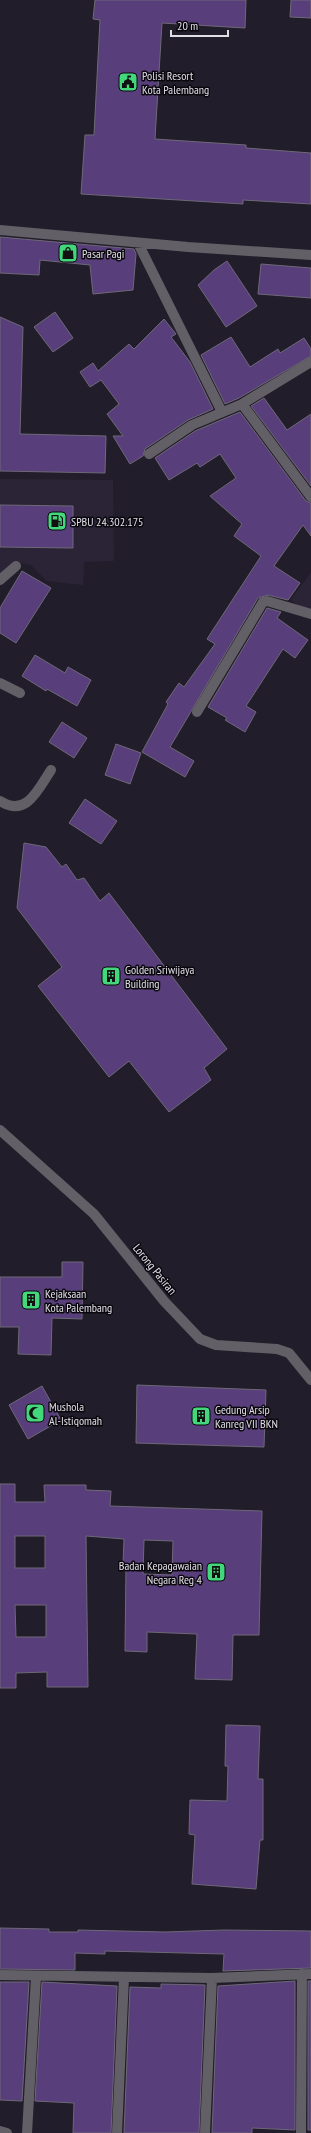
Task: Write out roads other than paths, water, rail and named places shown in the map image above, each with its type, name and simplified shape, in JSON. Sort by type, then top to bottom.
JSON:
[{"type":"street","points":[[0,230],[138,243],[311,255]]},
{"type":"street","points":[[138,243],[222,412]]},
{"type":"street","points":[[149,454],[192,426],[242,404],[311,362]]},
{"type":"street","points":[[242,404],[311,497]]},
{"type":"street","points":[[0,580],[16,566]]},
{"type":"street","points":[[196,712],[263,602],[267,601],[311,614]]},
{"type":"street","points":[[0,683],[20,693]]},
{"type":"street","points":[[0,801],[13,808],[19,808],[26,804],[50,770]]},
{"type":"street","name":"Lorong Pasiran","points":[[0,1130],[94,1214],[164,1301],[200,1339],[216,1344],[278,1349],[289,1353],[311,1380]]},
{"type":"street","points":[[0,1975],[36,1977],[212,1978],[307,1974],[301,2133]]},
{"type":"street","points":[[27,2133],[36,1977]]},
{"type":"street","points":[[117,2133],[124,1977]]},
{"type":"street","points":[[205,2133],[212,1978]]},
{"type":"street","points":[[0,2131],[7,2133]]},
{"type":"place","name":"Polisi Resort Kota Palembang","points":[[128,82]]},
{"type":"place","name":"Pasar Pagi","points":[[68,253]]},
{"type":"place","name":"SPBU 24.302.175","points":[[57,521]]},
{"type":"place","name":"Golden Sriwijaya Building","points":[[111,976]]},
{"type":"place","name":"Kejaksaan Kota Palembang","points":[[31,1300]]},
{"type":"place","name":"Mushola Al-Istiqomah","points":[[35,1413]]},
{"type":"place","name":"Gedung Arsip Kanreg VII BKN","points":[[201,1416]]},
{"type":"place","name":"Badan Kepagawaian Negara Reg 4","points":[[216,1572]]}]
